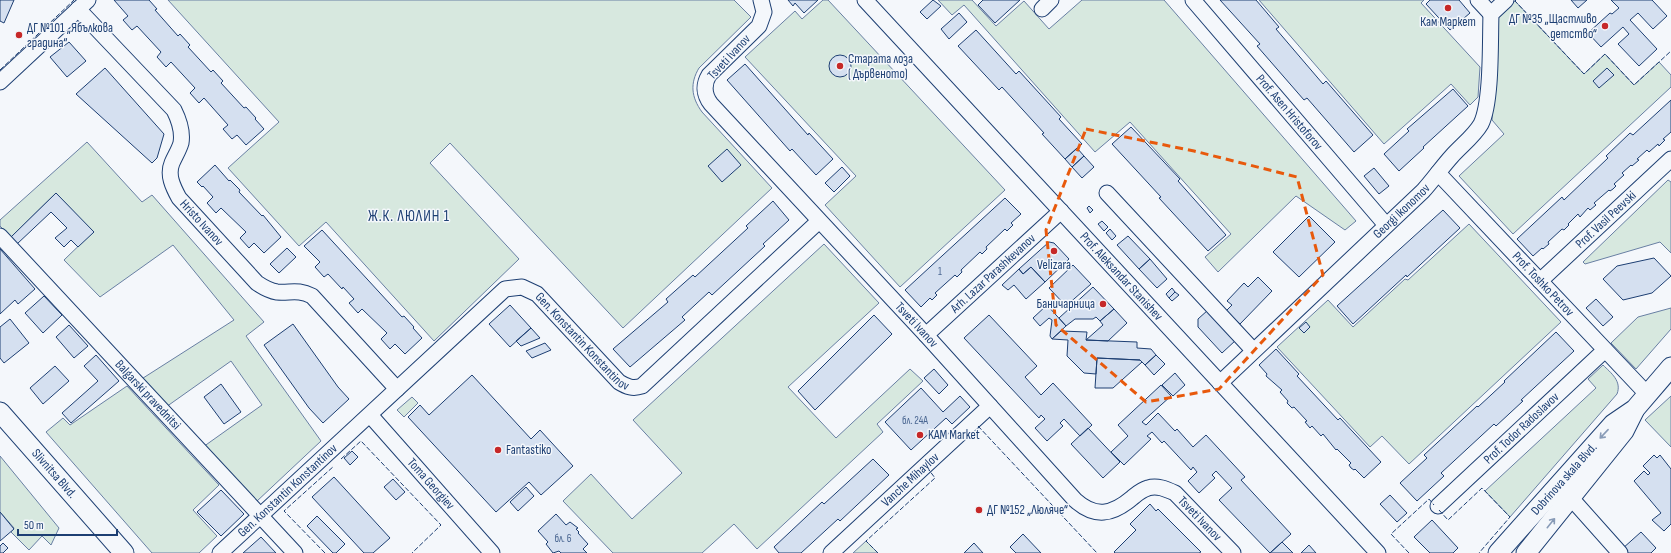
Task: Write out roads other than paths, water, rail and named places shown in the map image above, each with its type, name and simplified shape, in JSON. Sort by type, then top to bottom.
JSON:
[{"type":"main road","name":"Dobrinova skala Blvd.","points":[[1526,553],[1624,431],[1635,409],[1671,367]]},
{"type":"main road","name":"Dobrinova skala Blvd.","points":[[1498,553],[1613,424],[1635,409]]},
{"type":"main road","name":"Slivnitsa Blvd.","points":[[0,412],[124,553]]},
{"type":"street","name":"Tsveti Ivanov","points":[[761,0],[764,12],[759,26],[709,75],[706,80],[705,93],[711,104],[926,335],[1074,500],[1083,508],[1094,512],[1117,510],[1139,492],[1148,488],[1157,487],[1166,489],[1175,493],[1233,553]]},
{"type":"street","name":"Prof. Aleksandar Stanishev","points":[[865,0],[1378,553]]},
{"type":"street","name":"Prof. Asen Hristoforov","points":[[1193,0],[1386,225]]},
{"type":"street","points":[[1478,0],[1491,14],[1506,0]]},
{"type":"street","points":[[0,82],[83,5]]},
{"type":"street","name":"Hristo Ivanov","points":[[83,5],[174,110],[179,120],[182,132],[181,143],[171,165],[170,176],[173,188],[179,198],[257,283],[266,289],[277,292],[296,291],[312,296],[397,389]]},
{"type":"street","name":"Georgi Ikonomov","points":[[1220,383],[1253,350],[1423,192],[1451,156],[1474,134],[1486,109],[1491,14]]},
{"type":"street","name":"Prof. Vasil Peevski","points":[[1540,281],[1671,159]]},
{"type":"street","name":"Prof. Toshko Petrov","points":[[1438,173],[1647,394]]},
{"type":"street","points":[[1107,193],[1253,350]]},
{"type":"street","name":"Arh. Lazar Parashkevanov","points":[[926,335],[1061,211]]},
{"type":"street","name":"Gen. Konstantin Konstantinov","points":[[220,553],[505,289],[517,287],[530,290],[537,294],[619,382],[630,387],[642,386],[819,221]]},
{"type":"street","name":"Balgarski pravednitsi","points":[[0,236],[295,553]]},
{"type":"street","name":"Prof. Todor Radoslavov","points":[[1438,506],[1605,350]]},
{"type":"street","name":"Vanche Mihaylov","points":[[831,553],[990,406]]},
{"type":"street","name":"Toma Georgiev","points":[[370,414],[492,553]]},
{"type":"street","points":[[1571,498],[1620,553]]},
{"type":"place","name":"Кам Маркет","points":[[1448,8]]},
{"type":"place","name":"ДГ №35 „Щастливо детство“","points":[[1605,26]]},
{"type":"place","name":"ДГ №101 „Ябълкова градина“","points":[[19,35]]},
{"type":"place","name":"Старата лоза ( Дървеното)","points":[[840,66]]},
{"type":"place","name":"Velizara","points":[[1054,251]]},
{"type":"place","name":"Баничарница","points":[[1103,304]]},
{"type":"place","name":"KAM Market","points":[[920,435]]},
{"type":"place","name":"Fantastiko","points":[[498,450]]},
{"type":"place","name":"ДГ №152 „Люляче“","points":[[979,510]]},
{"type":"district","name":"Ж.К. ЛЮЛИН 1","points":[[409,216]]}]
